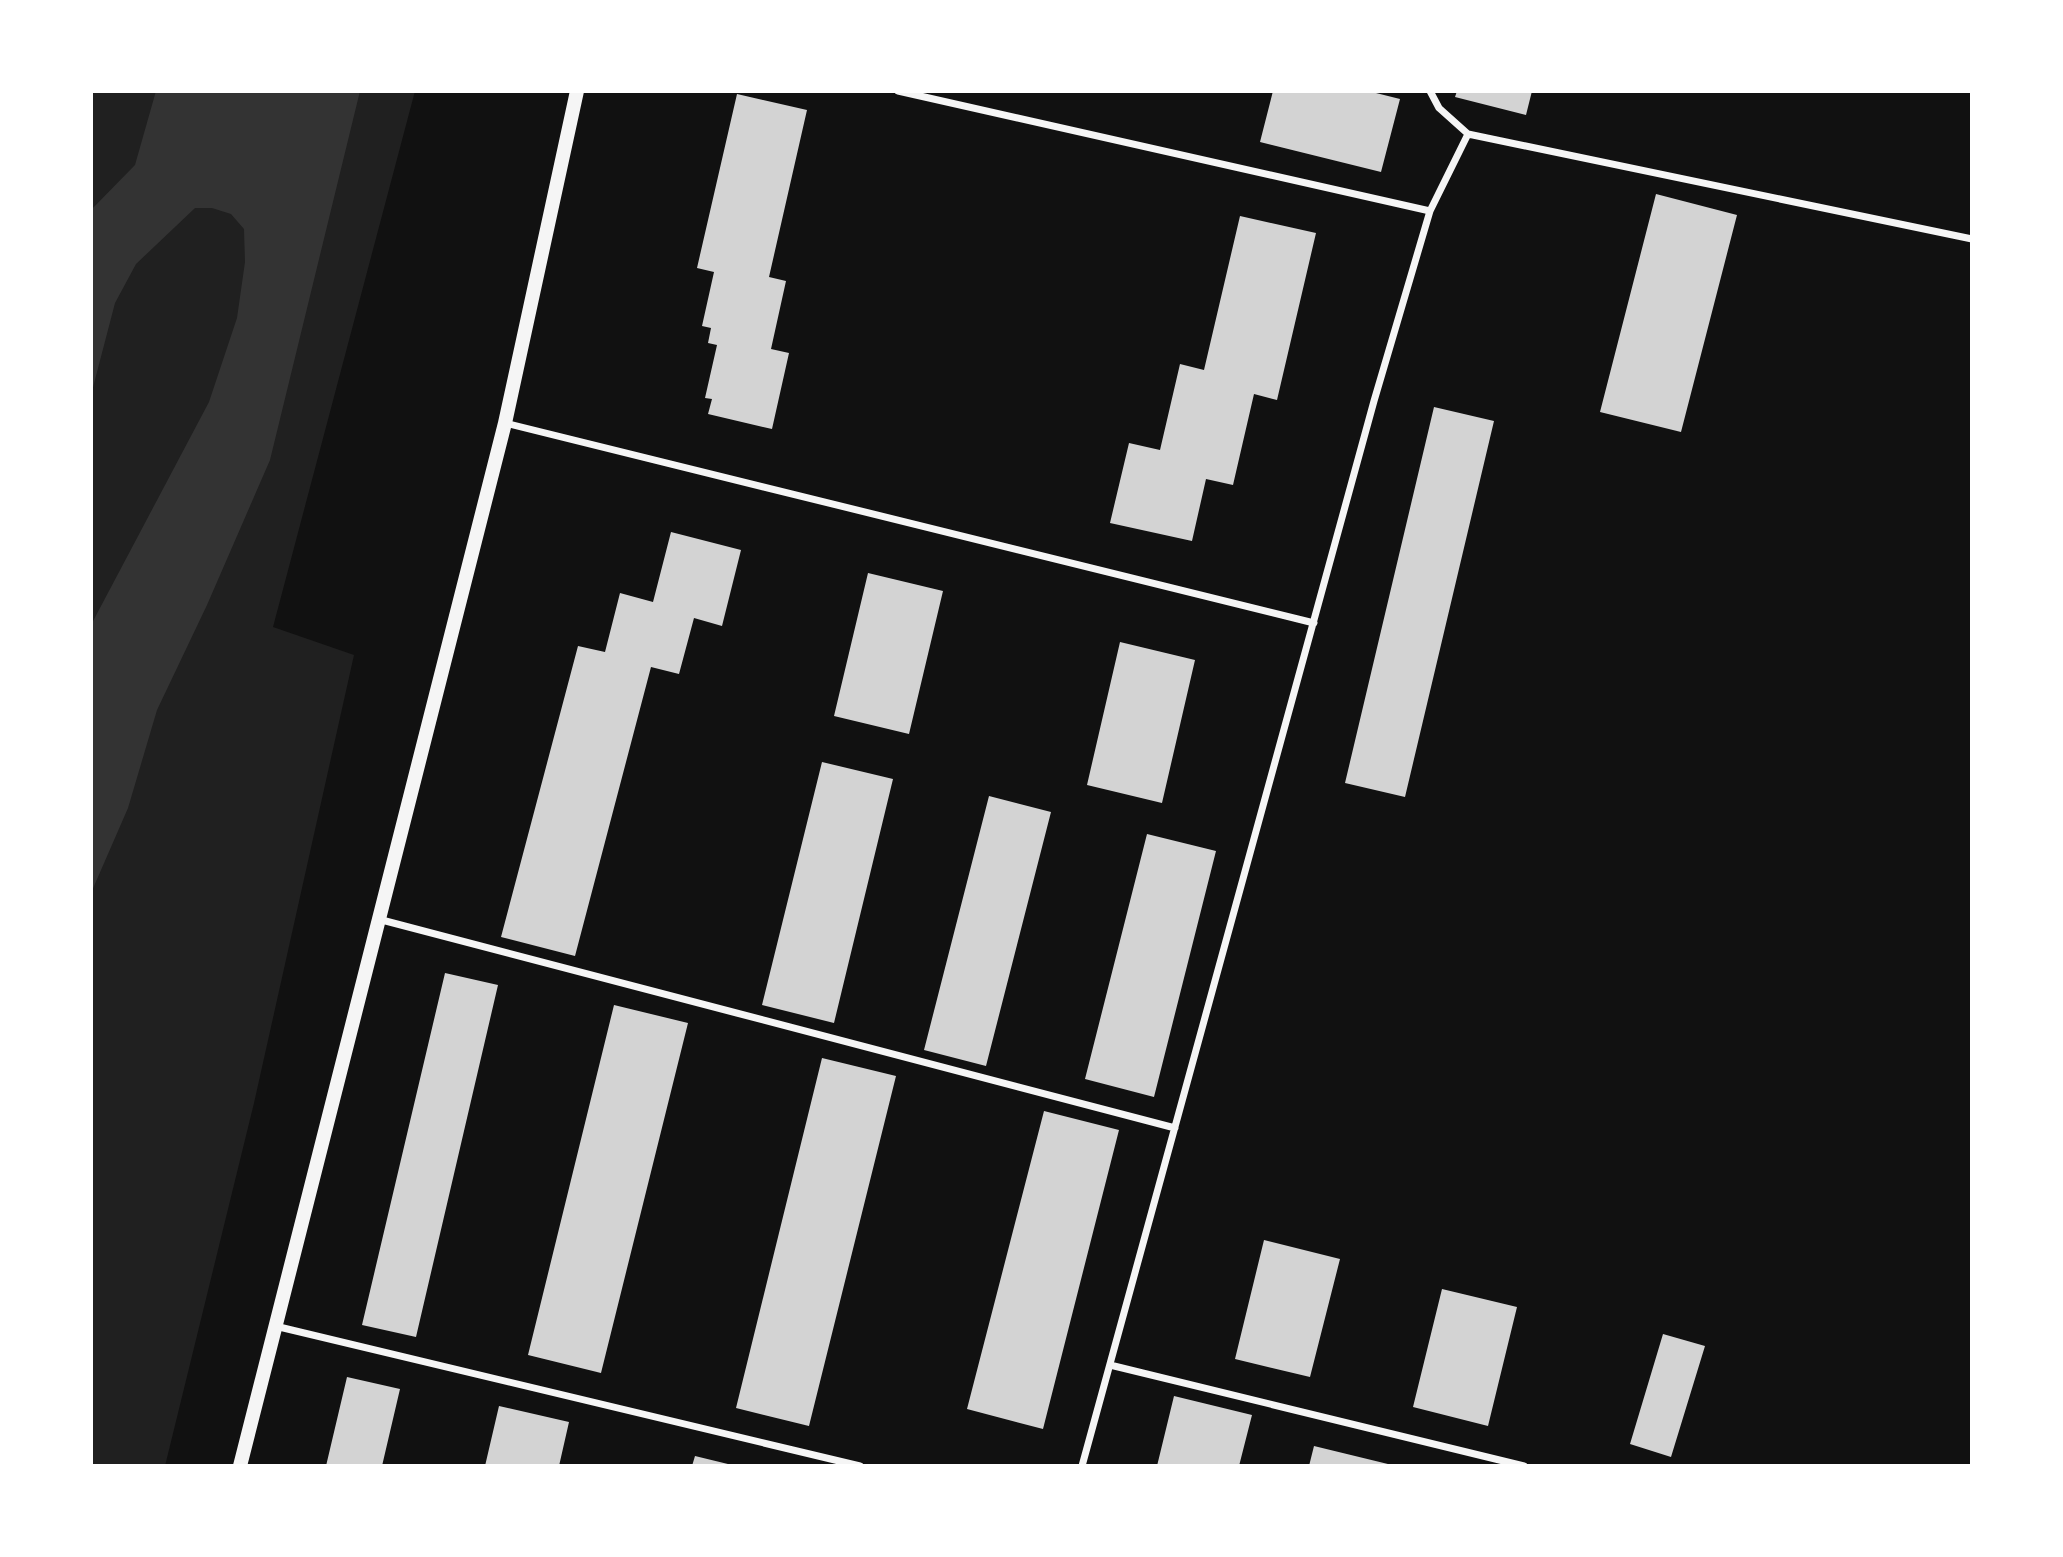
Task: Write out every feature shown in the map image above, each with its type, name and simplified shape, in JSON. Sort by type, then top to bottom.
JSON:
[{"type":"main road","points":[[240,1466],[505,424],[577,91]]},
{"type":"street","points":[[898,91],[1430,211]]},
{"type":"street","points":[[1430,91],[1438,108],[1468,134],[1972,239]]},
{"type":"street","points":[[1082,1466],[1374,401],[1430,211],[1468,134]]},
{"type":"street","points":[[505,424],[1314,623]]},
{"type":"street","points":[[378,919],[1175,1128]]},
{"type":"street","points":[[274,1326],[860,1466]]},
{"type":"street","points":[[1110,1365],[1524,1466]]},
{"type":"shaded area","points":[[91,91],[415,91],[273,627],[354,655],[254,1103],[165,1466],[91,1466]]},
{"type":"shaded area","points":[[156,91],[360,91],[270,460],[207,605],[157,710],[128,808],[91,893],[91,625],[209,402],[237,318],[245,262],[244,229],[231,214],[212,208],[195,208],[136,264],[115,303],[91,395],[91,210],[135,165]]},
{"type":"building","points":[[1273,91],[1368,91],[1400,99],[1381,172],[1260,142]]},
{"type":"building","points":[[1457,91],[1532,91],[1526,115],[1455,97]]},
{"type":"building","points":[[737,94],[807,110],[769,277],[786,281],[771,349],[789,353],[772,429],[708,414],[712,399],[705,398],[717,345],[708,343],[711,328],[702,326],[714,272],[697,268]]},
{"type":"building","points":[[1656,194],[1737,215],[1681,432],[1600,412]]},
{"type":"building","points":[[1240,216],[1316,233],[1277,400],[1254,394],[1233,485],[1206,479],[1192,541],[1110,523],[1129,443],[1160,450],[1180,364],[1204,370]]},
{"type":"building","points":[[1434,407],[1494,421],[1405,797],[1345,783]]},
{"type":"building","points":[[671,532],[741,550],[722,626],[694,618],[679,674],[651,667],[575,956],[501,937],[578,646],[605,652],[620,593],[653,602]]},
{"type":"building","points":[[868,573],[943,591],[909,734],[834,716]]},
{"type":"building","points":[[1120,642],[1195,660],[1162,803],[1087,785]]},
{"type":"building","points":[[822,762],[893,779],[834,1023],[762,1005]]},
{"type":"building","points":[[989,796],[1051,812],[986,1066],[924,1050]]},
{"type":"building","points":[[1147,834],[1216,851],[1154,1097],[1085,1079]]},
{"type":"building","points":[[445,973],[498,985],[416,1337],[362,1325]]},
{"type":"building","points":[[614,1005],[688,1023],[601,1373],[528,1355]]},
{"type":"building","points":[[822,1058],[896,1076],[809,1426],[736,1408]]},
{"type":"building","points":[[1044,1111],[1119,1130],[1043,1429],[967,1409]]},
{"type":"building","points":[[1264,1240],[1340,1259],[1310,1377],[1235,1359]]},
{"type":"building","points":[[1442,1289],[1517,1307],[1488,1426],[1413,1407]]},
{"type":"building","points":[[1663,1334],[1705,1346],[1671,1457],[1630,1444]]},
{"type":"building","points":[[347,1377],[400,1389],[382,1466],[326,1466]]},
{"type":"building","points":[[1174,1396],[1252,1415],[1239,1466],[1157,1466]]},
{"type":"building","points":[[499,1406],[569,1422],[559,1466],[485,1466]]},
{"type":"building","points":[[1314,1446],[1392,1465],[1392,1466],[1309,1466]]},
{"type":"building","points":[[695,1456],[732,1465],[732,1466],[692,1466]]}]
